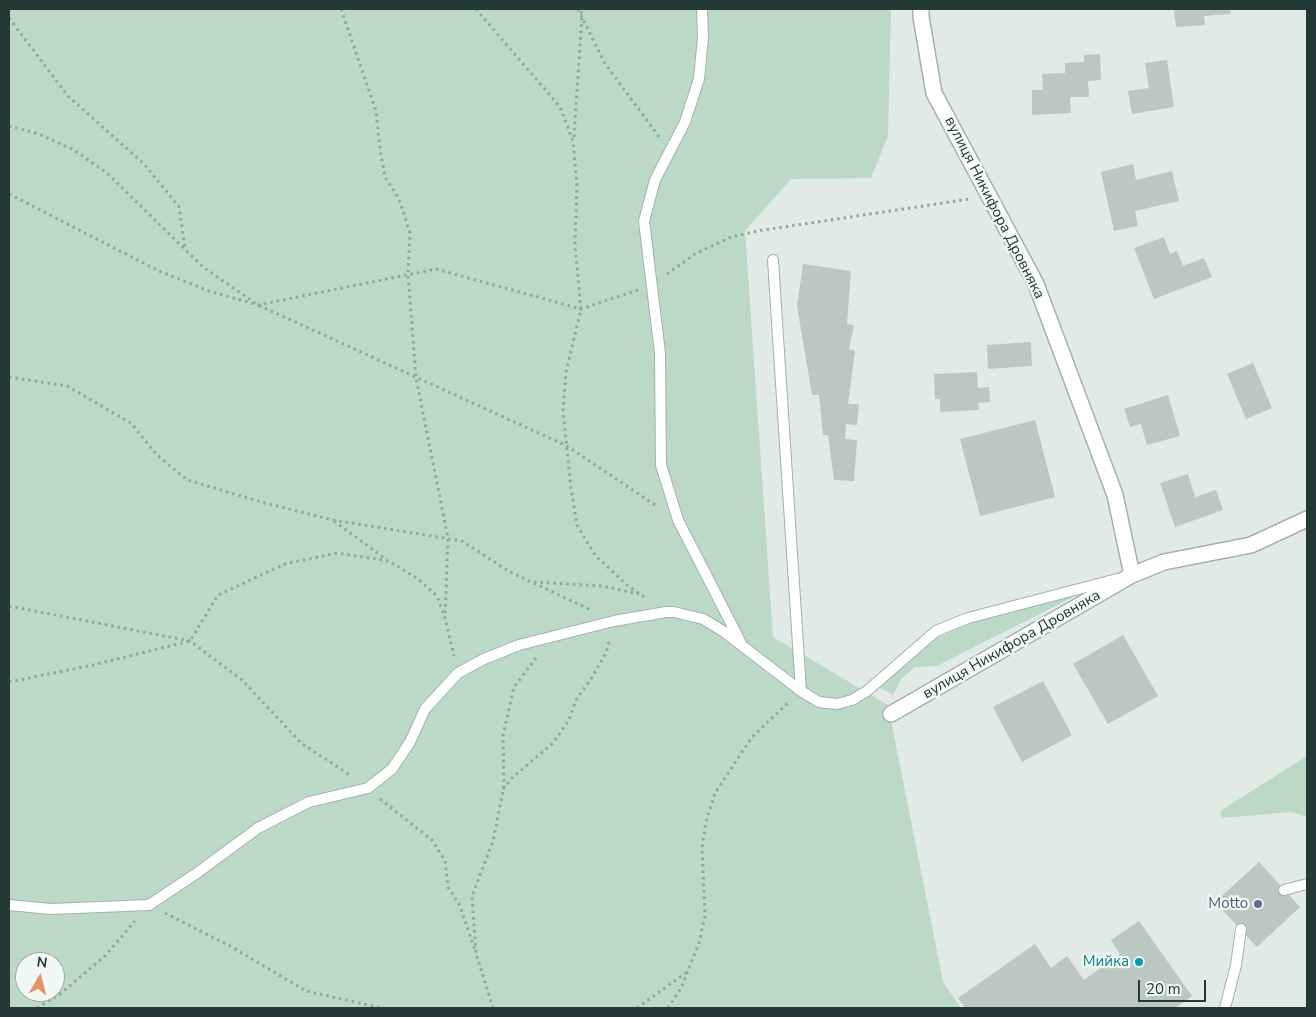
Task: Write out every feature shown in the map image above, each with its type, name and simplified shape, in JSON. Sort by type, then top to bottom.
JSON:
[{"type":"street","name":"вулиця Никифора Дровняка","points":[[921,9],[934,93],[1040,293],[1116,495],[1132,575]]},
{"type":"street","name":"вулиця Никифора Дровняка","points":[[891,714],[1132,575],[1164,562],[1251,544],[1307,519]]},
{"type":"lane","points":[[702,9],[703,37],[699,79],[685,122],[655,180],[644,220],[660,353],[661,465],[678,520],[743,645]]},
{"type":"lane","points":[[773,260],[801,691]]},
{"type":"lane","points":[[9,905],[51,909],[149,905],[197,873],[258,828],[309,802],[368,788],[392,769],[410,742],[425,710],[458,673],[484,659],[519,645],[614,620],[674,612],[703,619],[724,631],[801,691],[819,702],[837,704],[852,700],[867,691],[936,631],[968,618],[1132,575]]},
{"type":"lane","points":[[1284,890],[1307,884]]},
{"type":"lane","points":[[1225,1008],[1236,965],[1241,929]]},
{"type":"path","points":[[340,9],[376,110],[384,177],[399,199],[410,234],[408,274],[416,378],[448,538],[445,618]]},
{"type":"path","points":[[476,9],[560,107],[574,140]]},
{"type":"path","points":[[580,9],[604,62],[670,151]]},
{"type":"path","points":[[582,16],[574,140],[577,185],[575,246],[581,309],[566,372],[563,412],[571,488],[577,525],[596,555],[627,585],[666,612]]},
{"type":"path","points":[[9,18],[68,96],[144,164],[180,207],[185,250]]},
{"type":"path","points":[[9,126],[39,134],[74,150],[107,173],[203,267],[258,306],[436,269],[581,309],[652,285],[695,254],[731,237],[757,231],[990,196]]},
{"type":"path","points":[[9,194],[159,271],[209,291],[258,306],[567,446],[678,520]]},
{"type":"path","points":[[9,377],[68,386],[131,423],[156,454],[187,480],[265,503],[333,520],[462,541],[510,572],[614,620],[606,653],[576,700],[569,720],[552,743],[514,777],[504,789]]},
{"type":"path","points":[[333,520],[389,561],[418,579],[437,596],[445,618],[458,673]]},
{"type":"path","points":[[9,682],[93,666],[190,641],[218,595],[285,564],[337,553],[389,561]]},
{"type":"path","points":[[531,581],[602,586],[640,594]]},
{"type":"path","points":[[9,606],[190,641],[242,680],[301,743],[368,788],[432,840],[445,861],[448,887],[460,906],[493,1008]]},
{"type":"path","points":[[476,953],[472,896],[493,842],[504,789],[503,735],[514,687],[537,656]]},
{"type":"path","points":[[668,1008],[682,988],[699,943],[705,916],[702,848],[706,822],[715,793],[752,737],[801,691]]},
{"type":"path","points":[[37,1008],[60,994],[105,956],[149,905],[230,946],[306,991],[382,1008]]},
{"type":"path","points":[[637,1008],[688,971]]},
{"type":"green space","points":[[9,9],[891,9],[888,136],[871,178],[791,179],[745,231],[773,637],[888,705],[943,982],[961,1008],[9,1008]]},
{"type":"green space","points":[[1085,591],[937,666],[915,667],[901,679],[893,695],[878,687],[937,638],[968,624]]},
{"type":"green space","points":[[1307,756],[1307,817],[1292,812],[1222,818],[1220,811]]},
{"type":"building","points":[[1174,9],[1230,9],[1231,14],[1204,16],[1205,25],[1176,27]]},
{"type":"building","points":[[1100,54],[1101,80],[1088,81],[1089,97],[1070,97],[1071,113],[1032,115],[1032,90],[1043,90],[1042,74],[1065,73],[1065,63],[1084,62],[1084,55]]},
{"type":"building","points":[[1167,60],[1174,107],[1132,114],[1128,91],[1149,88],[1145,63]]},
{"type":"building","points":[[1133,164],[1136,180],[1172,171],[1179,201],[1135,211],[1138,226],[1114,231],[1101,172]]},
{"type":"building","points":[[1164,237],[1170,254],[1177,251],[1183,266],[1204,258],[1212,277],[1154,299],[1134,248]]},
{"type":"building","points":[[803,264],[851,271],[847,324],[854,325],[849,349],[855,351],[848,404],[859,404],[857,425],[846,424],[845,439],[857,440],[854,481],[834,480],[828,435],[823,435],[819,395],[812,395],[797,306]]},
{"type":"building","points":[[1031,342],[1032,366],[988,369],[987,345]]},
{"type":"building","points":[[1253,363],[1272,408],[1246,419],[1227,374]]},
{"type":"building","points":[[977,372],[978,388],[989,387],[990,402],[978,403],[979,410],[940,412],[940,399],[935,399],[934,374]]},
{"type":"building","points":[[1168,395],[1180,436],[1147,445],[1141,424],[1130,427],[1124,409]]},
{"type":"building","points":[[1035,420],[1055,497],[980,516],[960,439]]},
{"type":"building","points":[[1188,474],[1195,497],[1216,490],[1223,510],[1175,527],[1160,483]]},
{"type":"building","points":[[1123,635],[1158,696],[1108,724],[1073,664]]},
{"type":"building","points":[[1043,681],[1072,735],[1022,762],[993,707]]},
{"type":"building","name":"Motto","points":[[1259,862],[1300,907],[1257,947],[1215,902]]},
{"type":"building","name":"Мийка","points":[[1139,921],[1192,996],[1175,1008],[965,1008],[958,998],[1035,944],[1051,968],[1067,956],[1084,980],[1120,954],[1111,940]]},
{"type":"place","name":"Motto","points":[[1258,904]]},
{"type":"place","name":"Мийка","points":[[1139,962]]}]
